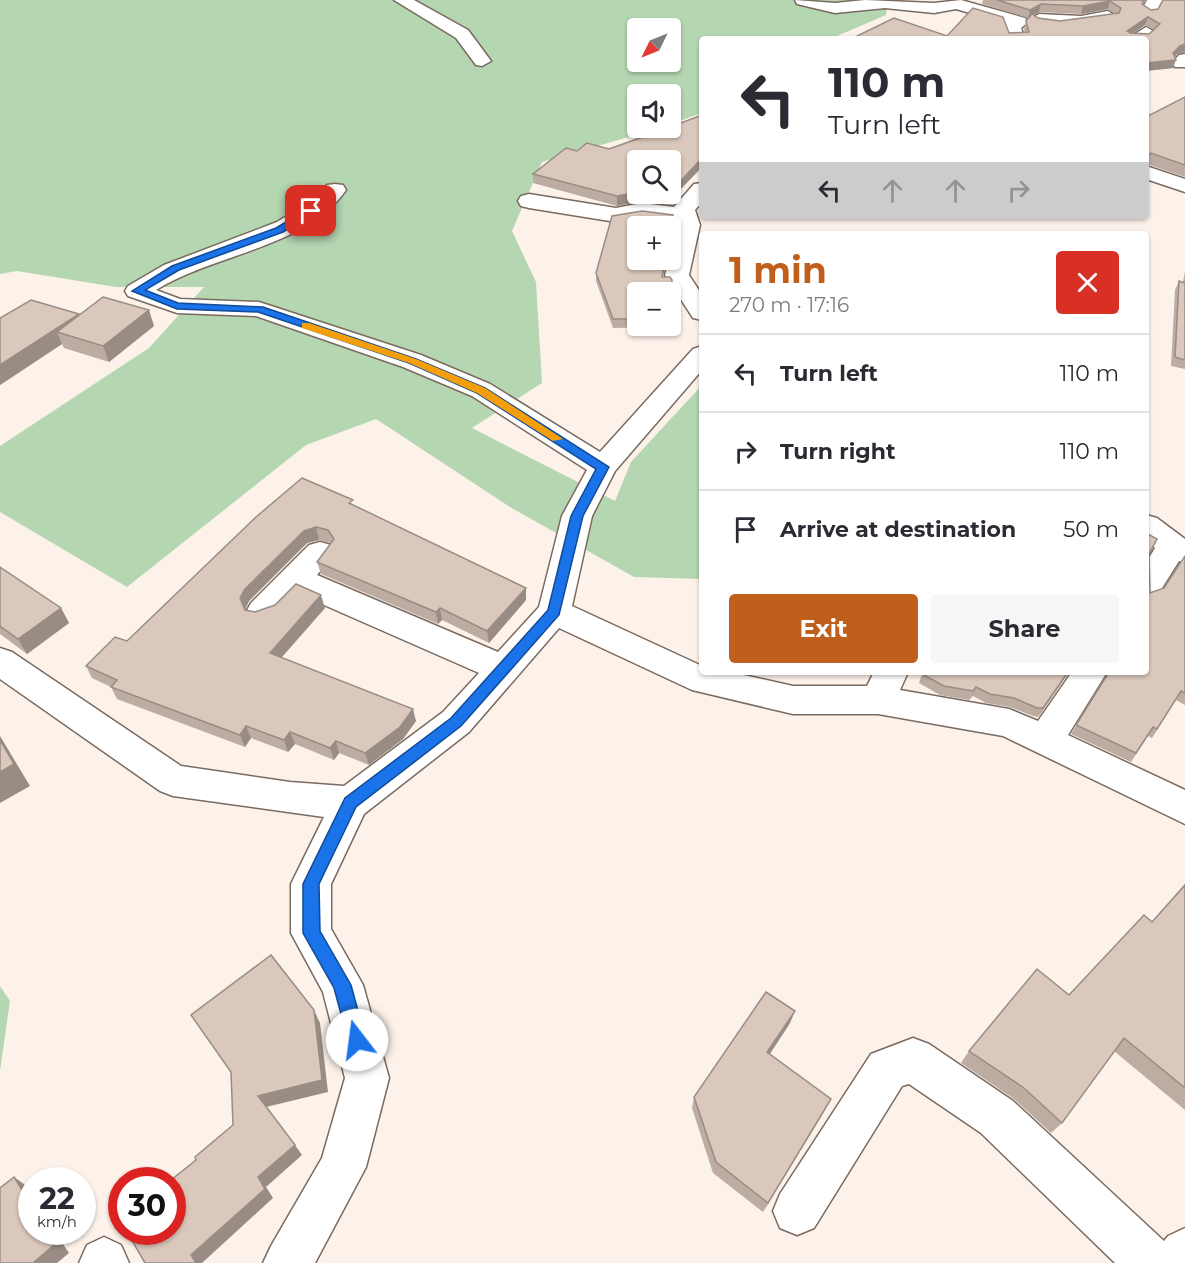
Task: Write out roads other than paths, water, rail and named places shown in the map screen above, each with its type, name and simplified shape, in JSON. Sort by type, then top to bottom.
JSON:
[{"type":"street","points":[[402,0],[462,34],[482,61]]},
{"type":"street","points":[[803,0],[836,8],[885,3],[934,8],[957,4],[1018,31],[1039,20],[1081,21],[1108,16]]},
{"type":"street","points":[[1039,20],[1049,0]]},
{"type":"street","points":[[1149,173],[1185,186]]},
{"type":"street","points":[[335,190],[327,202],[279,230],[176,268],[137,291],[177,306],[259,309],[412,361],[481,390],[603,467]]},
{"type":"street","points":[[699,192],[684,209],[689,225],[677,275],[699,308]]},
{"type":"street","points":[[529,201],[616,215],[642,210],[686,215]]},
{"type":"street","points":[[288,1263],[344,1167],[367,1078],[342,985],[311,933],[311,884],[350,803],[456,722],[554,612],[577,516],[603,467],[699,357]]},
{"type":"street","points":[[1149,527],[1179,549],[1149,584]]},
{"type":"street","points":[[262,612],[320,554]]},
{"type":"street","points":[[295,579],[503,669]]},
{"type":"street","points":[[554,612],[692,677],[793,700],[885,686],[1009,723],[1185,808]]},
{"type":"street","points":[[0,661],[173,780],[290,798],[350,803]]},
{"type":"street","points":[[1045,740],[1088,675]]},
{"type":"street","points":[[797,1211],[887,1070],[913,1060],[997,1117],[1151,1263]]},
{"type":"street","points":[[1178,1263],[1185,1253]]}]
